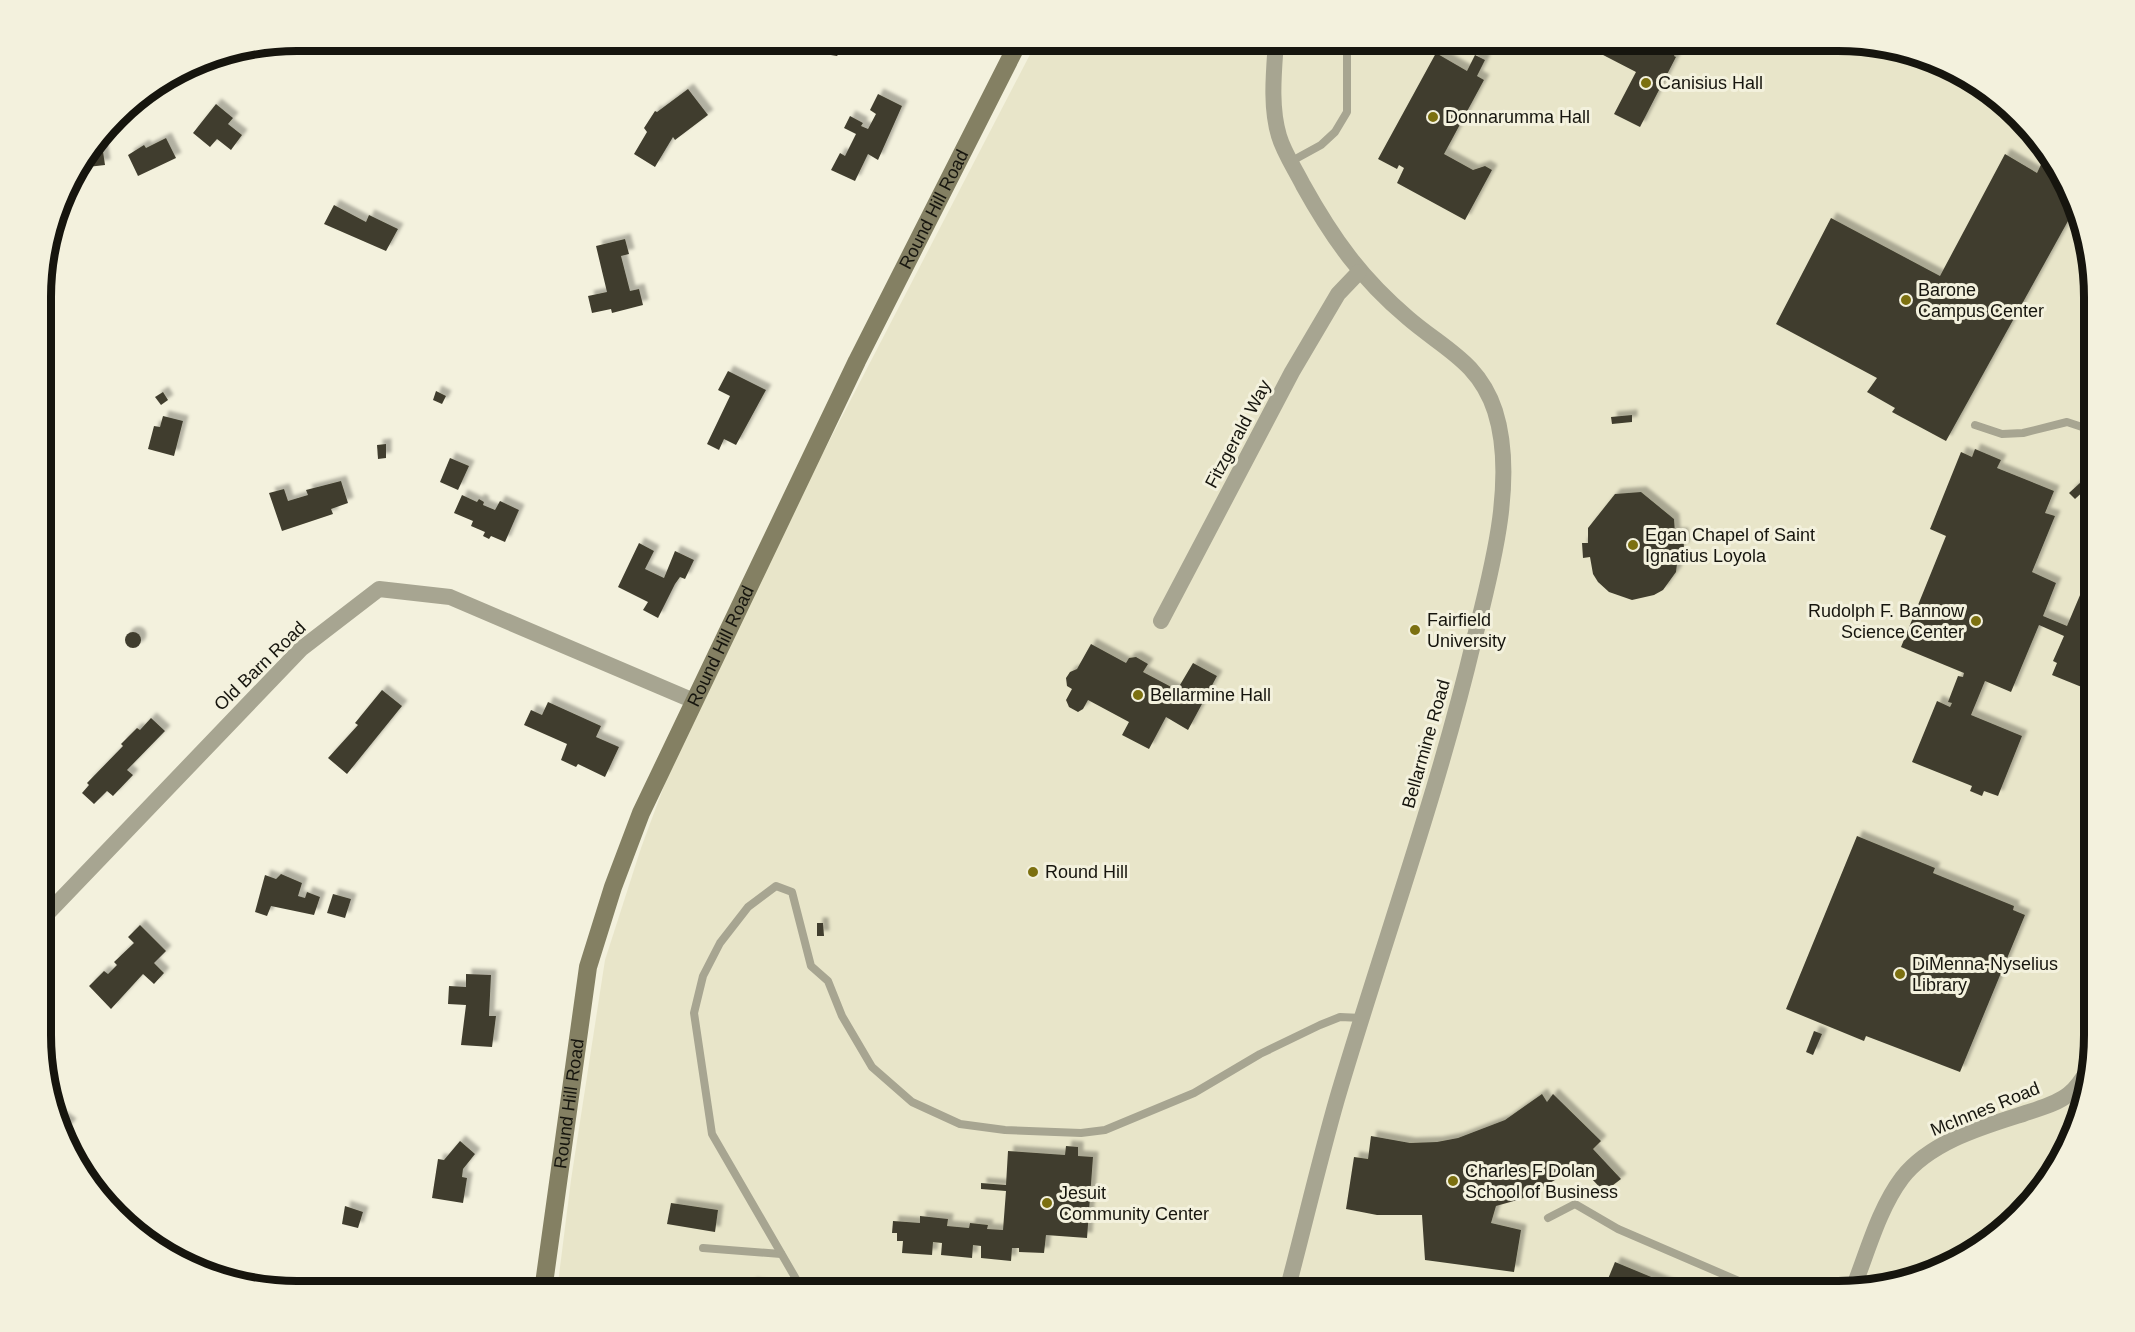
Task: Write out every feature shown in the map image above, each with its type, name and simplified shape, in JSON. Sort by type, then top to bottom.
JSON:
[{"type":"main road","name":"Round Hill Road","points":[[544,1281],[588,967],[612,887],[641,813],[857,361],[1013,51]]},
{"type":"street","name":"Bellarmine Road","points":[[1275,51],[1273,84],[1278,135],[1290,162],[1320,214],[1359,272],[1409,319],[1466,362],[1480,378],[1494,409],[1504,465],[1498,519],[1485,595],[1457,712],[1337,1100],[1290,1281]]},
{"type":"street","name":"Fitzgerald Way","points":[[1161,621],[1292,372],[1338,294],[1359,272]]},
{"type":"street","name":"Old Barn Road","points":[[51,910],[301,649],[379,589],[450,597],[694,701]]},
{"type":"street","name":"McInnes Road","points":[[1856,1280],[1886,1206],[1902,1178],[1916,1164],[1933,1151],[1979,1128],[2046,1106],[2068,1095],[2079,1084]]},
{"type":"lane","points":[[1290,162],[1321,145],[1335,132],[1347,112],[1347,51]]},
{"type":"lane","points":[[1975,425],[2002,434],[2023,433],[2067,422],[2084,428]]},
{"type":"lane","points":[[797,1281],[712,1134],[694,1013],[703,976],[720,943],[748,907],[776,886],[792,892],[811,966],[828,981],[842,1016],[872,1067],[912,1102],[960,1124],[1015,1131],[1081,1133],[1105,1130],[1194,1092],[1260,1054],[1320,1025],[1340,1017],[1362,1018]]},
{"type":"lane","points":[[1548,1218],[1575,1204],[1618,1229],[1738,1281]]},
{"type":"lane","points":[[703,1248],[781,1254]]},
{"type":"shaded area","name":"Fairfield University","points":[[1032,51],[1838,51],[1870,53],[1902,59],[1947,76],[1975,92],[2000,112],[2043,160],[2059,188],[2071,218],[2082,265],[2084,297],[2084,1035],[2082,1067],[2076,1099],[2059,1144],[2043,1172],[2023,1197],[1975,1240],[1947,1256],[1917,1268],[1870,1279],[1838,1281],[558,1281],[571,1180],[605,960],[641,848],[677,751],[794,509]]},
{"type":"building","points":[[806,51],[851,51],[840,52],[837,56]]},
{"type":"building","name":"Canisius Hall","points":[[1595,51],[1676,51],[1674,56],[1676,57],[1640,127],[1614,114],[1636,72]]},
{"type":"building","name":"Donnarumma Hall","points":[[1436,53],[1467,71],[1475,55],[1485,60],[1477,76],[1484,80],[1444,154],[1473,170],[1485,166],[1492,170],[1465,220],[1397,183],[1404,168],[1399,165],[1397,169],[1378,159]]},
{"type":"building","points":[[688,89],[708,115],[675,140],[673,137],[655,167],[634,154],[647,132],[644,128],[655,111],[657,112]]},
{"type":"building","points":[[878,94],[902,106],[878,160],[868,154],[855,181],[831,170],[840,153],[845,156],[856,134],[844,128],[850,116],[863,123],[861,126],[868,129],[876,114],[870,110]]},
{"type":"building","points":[[216,104],[233,118],[228,124],[242,135],[231,150],[217,139],[210,147],[193,133]]},
{"type":"building","points":[[166,138],[176,158],[138,176],[128,155],[144,145],[146,148]]},
{"type":"building","points":[[102,147],[105,165],[88,167]]},
{"type":"building","name":"Barone Campus Center","points":[[2005,154],[2037,173],[2043,160],[2059,188],[2070,217],[1946,441],[1892,412],[1895,408],[1867,392],[1877,378],[1776,324],[1831,218],[1940,276]]},
{"type":"building","points":[[334,205],[366,222],[369,215],[398,229],[386,251],[324,224]]},
{"type":"building","points":[[625,239],[629,254],[621,256],[630,291],[639,289],[643,305],[612,313],[611,309],[592,313],[588,296],[607,292],[596,246]]},
{"type":"building","points":[[728,371],[766,390],[736,445],[724,439],[719,450],[707,444],[730,396],[718,390]]},
{"type":"building","points":[[436,391],[446,396],[442,404],[433,400]]},
{"type":"building","points":[[163,392],[168,400],[161,405],[155,397]]},
{"type":"building","points":[[1632,415],[1632,422],[1612,424],[1611,417]]},
{"type":"building","points":[[163,416],[183,421],[174,456],[148,449],[154,426],[160,427]]},
{"type":"building","points":[[386,444],[386,458],[378,459],[377,445]]},
{"type":"building","name":"Rudolph F. Bannow Science Center","points":[[1975,449],[2001,460],[1997,468],[2054,491],[2045,513],[2055,516],[2032,572],[2056,583],[2043,616],[2067,626],[2084,586],[2084,688],[2052,675],[2057,663],[2053,661],[2064,636],[2039,625],[2011,692],[1985,681],[1971,715],[2022,736],[1998,796],[1984,791],[1982,796],[1970,791],[1972,786],[1912,762],[1937,701],[1950,707],[1952,703],[1948,702],[1958,676],[1963,677],[1964,673],[1901,647],[1946,536],[1930,529],[1961,452],[1972,457]]},
{"type":"building","points":[[450,458],[469,466],[458,490],[440,482]]},
{"type":"building","points":[[341,481],[348,503],[331,509],[333,514],[282,531],[269,493],[284,489],[288,501],[308,495],[306,490]]},
{"type":"building","points":[[2081,482],[2084,485],[2084,491],[2075,499],[2069,493]]},
{"type":"building","name":"Egan Chapel of Saint Ignatius Loyola","points":[[1641,492],[1674,519],[1675,533],[1683,533],[1684,548],[1679,548],[1676,572],[1663,590],[1654,595],[1632,600],[1609,592],[1598,582],[1593,574],[1590,557],[1583,558],[1582,543],[1588,543],[1588,528],[1615,494]]},
{"type":"building","points":[[462,495],[477,502],[479,499],[484,502],[483,505],[495,510],[500,501],[519,510],[505,542],[491,536],[489,539],[483,536],[485,532],[471,526],[473,521],[454,513]]},
{"type":"building","points":[[639,543],[654,551],[645,569],[664,578],[675,551],[694,560],[685,579],[680,577],[675,584],[658,618],[643,610],[648,602],[618,587]]},
{"type":"building","points":[[133,632],[141,640],[133,648],[125,640]]},
{"type":"building","name":"Bellarmine Hall","points":[[1091,644],[1126,663],[1129,658],[1136,657],[1148,664],[1143,672],[1177,690],[1193,663],[1217,676],[1188,730],[1166,717],[1149,749],[1122,735],[1129,722],[1088,700],[1083,709],[1078,712],[1069,707],[1066,700],[1072,689],[1067,686],[1066,678],[1070,672],[1077,669]]},
{"type":"building","points":[[382,690],[402,706],[347,774],[328,758],[358,725],[355,723]]},
{"type":"building","points":[[548,702],[601,726],[596,737],[619,747],[605,777],[578,764],[576,767],[561,760],[567,744],[524,725],[531,710],[542,715]]},
{"type":"building","points":[[151,718],[165,731],[127,770],[133,775],[113,796],[107,791],[94,804],[82,793],[89,785],[87,783],[123,746],[121,744],[137,728],[140,730]]},
{"type":"building","name":"DiMenna-Nyselius Library","points":[[1857,836],[1935,868],[1933,873],[2014,906],[2013,910],[2025,915],[1960,1072],[1866,1036],[1864,1041],[1786,1009]]},
{"type":"building","points":[[281,874],[302,883],[298,896],[305,898],[307,892],[320,897],[314,915],[271,906],[267,916],[255,912],[265,875],[276,879]]},
{"type":"building","points":[[333,894],[351,899],[345,918],[327,913]]},
{"type":"building","points":[[817,923],[823,923],[824,936],[817,936]]},
{"type":"building","points":[[140,925],[166,951],[154,963],[164,973],[154,984],[143,974],[111,1009],[89,986],[104,971],[108,974],[117,965],[114,962],[134,943],[128,937]]},
{"type":"building","points":[[466,974],[491,975],[489,1016],[496,1016],[492,1047],[461,1045],[466,1005],[448,1004],[449,986],[466,987]]},
{"type":"building","points":[[1814,1031],[1822,1034],[1813,1055],[1806,1052]]},
{"type":"building","name":"Charles F Dolan School of Business","points":[[1542,1094],[1547,1102],[1553,1094],[1601,1141],[1593,1149],[1621,1179],[1604,1192],[1580,1166],[1521,1199],[1496,1206],[1491,1223],[1521,1230],[1514,1272],[1425,1260],[1422,1215],[1377,1215],[1346,1209],[1354,1157],[1368,1159],[1371,1136],[1410,1143],[1437,1142],[1458,1138],[1505,1120]]},
{"type":"building","points":[[460,1141],[475,1154],[463,1169],[462,1177],[467,1178],[463,1203],[432,1198],[438,1159],[444,1160]]},
{"type":"building","name":"Jesuit Community Center","points":[[1066,1146],[1078,1147],[1078,1156],[1093,1157],[1087,1238],[1046,1235],[1044,1253],[1019,1252],[1019,1248],[1012,1248],[1011,1261],[981,1258],[981,1246],[973,1245],[972,1258],[941,1255],[942,1243],[933,1242],[932,1255],[902,1253],[903,1241],[897,1241],[897,1233],[892,1233],[893,1221],[920,1223],[920,1216],[948,1219],[947,1226],[969,1228],[970,1223],[988,1225],[987,1229],[1003,1230],[1006,1191],[981,1189],[981,1183],[1006,1185],[1008,1151],[1065,1155]]},
{"type":"building","points":[[671,1203],[718,1210],[715,1232],[667,1224]]},
{"type":"building","points":[[345,1206],[363,1212],[358,1228],[342,1224]]},
{"type":"building","points":[[1615,1262],[1661,1281],[1607,1281]]},
{"type":"place","name":"Canisius Hall","points":[[1646,83]]},
{"type":"place","name":"Donnarumma Hall","points":[[1433,117]]},
{"type":"place","name":"Barone Campus Center","points":[[1906,300]]},
{"type":"place","name":"Egan Chapel of Saint Ignatius Loyola","points":[[1633,545]]},
{"type":"place","name":"Rudolph F. Bannow Science Center","points":[[1976,621]]},
{"type":"place","name":"Fairfield University","points":[[1415,630]]},
{"type":"place","name":"Bellarmine Hall","points":[[1138,695]]},
{"type":"place","name":"Round Hill","points":[[1033,872]]},
{"type":"place","name":"DiMenna-Nyselius Library","points":[[1900,974]]},
{"type":"place","name":"Charles F Dolan School of Business","points":[[1453,1181]]},
{"type":"place","name":"Jesuit Community Center","points":[[1047,1203]]}]
